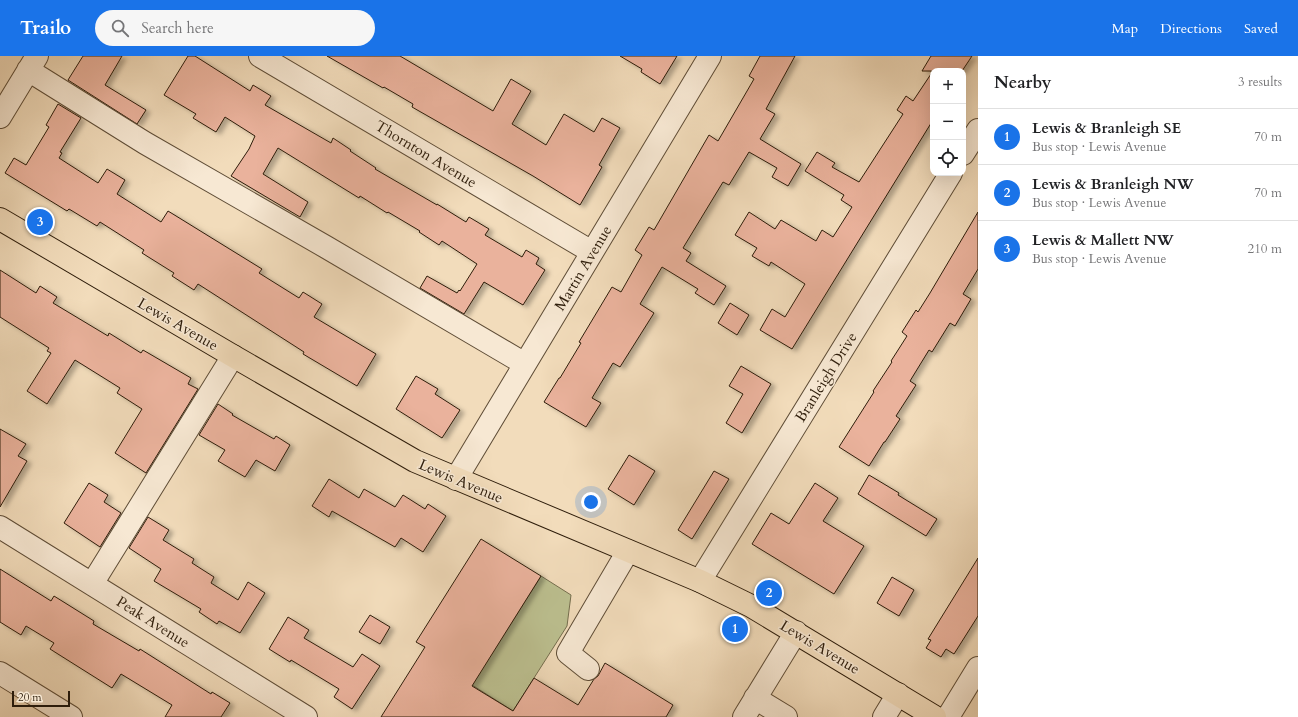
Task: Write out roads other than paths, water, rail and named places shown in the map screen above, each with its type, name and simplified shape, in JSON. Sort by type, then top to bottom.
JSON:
[{"type":"main road","name":"Lewis Avenue","points":[[0,220],[415,461],[700,581],[751,606],[934,717]]},
{"type":"street","name":"Thornton Avenue","points":[[260,56],[592,252]]},
{"type":"street","name":"Martin Avenue","points":[[456,479],[710,56]]},
{"type":"street","points":[[0,117],[33,60],[145,143],[525,364]]},
{"type":"street","points":[[966,149],[978,130]]},
{"type":"street","name":"Branleigh Drive","points":[[700,581],[949,176]]},
{"type":"street","points":[[92,584],[232,356]]},
{"type":"street","name":"Peak Avenue","points":[[0,527],[306,717]]},
{"type":"street","points":[[588,670],[568,653],[628,551]]},
{"type":"street","points":[[744,717],[796,632]]},
{"type":"street","points":[[948,717],[978,668]]},
{"type":"street","points":[[0,673],[71,717]]},
{"type":"street","points":[[884,717],[898,694]]},
{"type":"street","points":[[756,698],[786,717]]},
{"type":"place","name":"Lewis & Mallett NW","points":[[40,222]]},
{"type":"place","name":"Lewis & Branleigh NW","points":[[769,593]]},
{"type":"place","name":"Lewis & Branleigh SE","points":[[735,629]]}]
